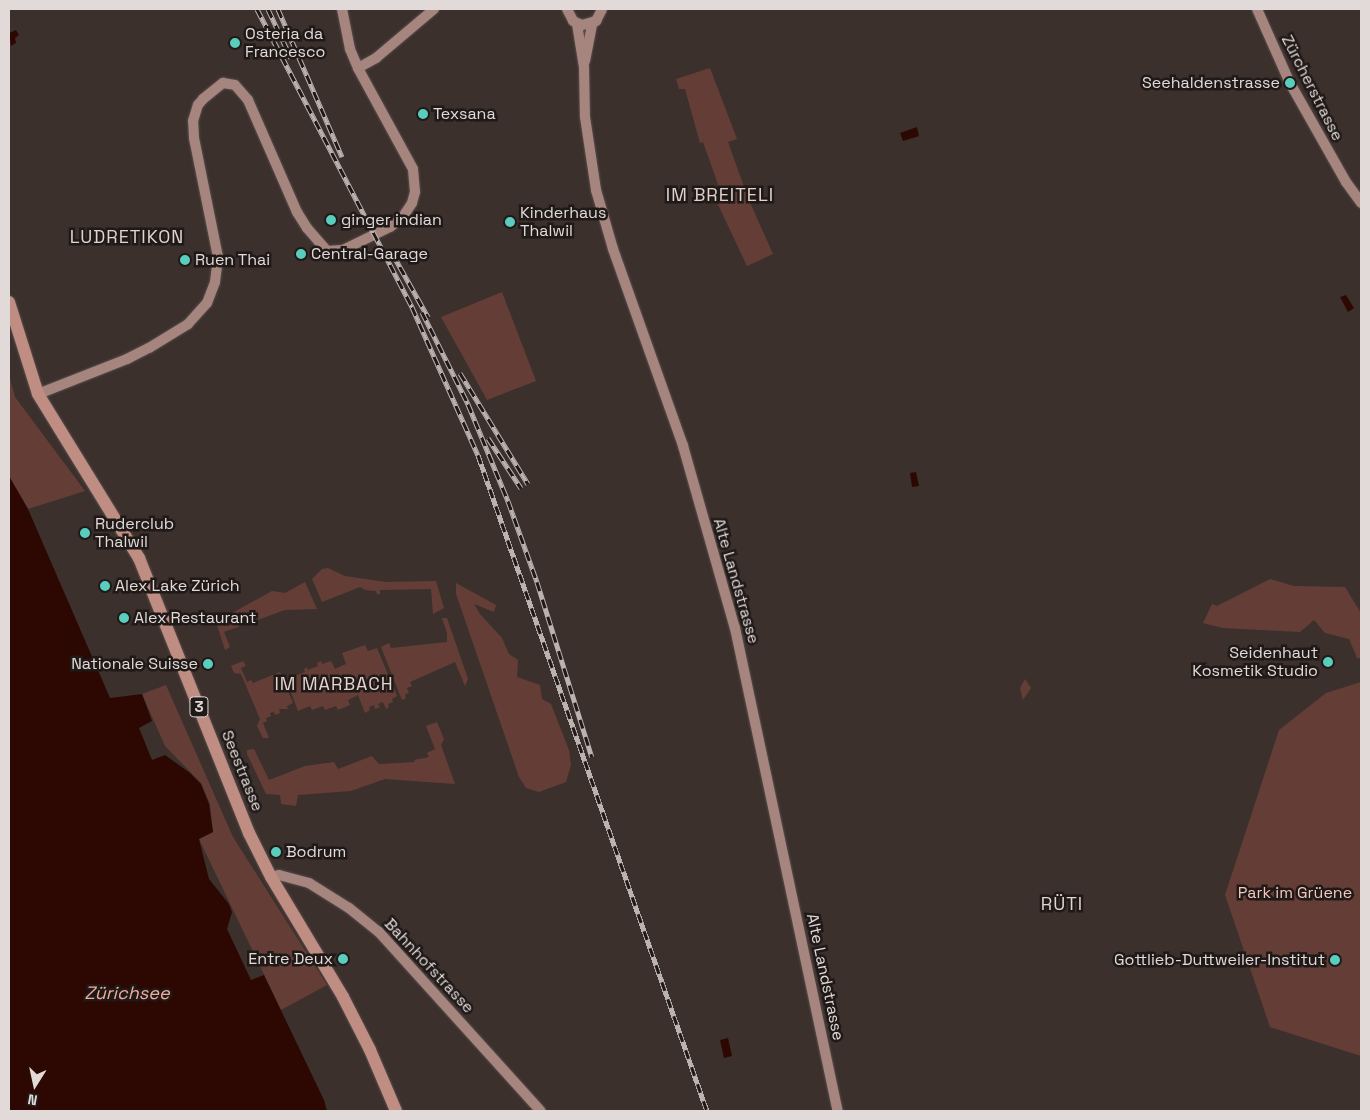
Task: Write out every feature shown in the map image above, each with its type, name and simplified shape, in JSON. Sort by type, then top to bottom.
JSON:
[{"type":"main road","points":[[38,394],[127,359],[149,348],[188,324],[207,303],[215,282],[218,257],[194,138],[193,121],[198,105],[223,83],[235,85],[243,92],[297,212],[307,228],[327,250],[332,252],[343,250],[390,227],[402,218],[412,203],[415,192],[413,169],[358,68],[350,49],[342,9]]},
{"type":"main road","points":[[358,68],[376,58],[434,9]]},
{"type":"main road","points":[[567,9],[570,17],[577,24],[592,24],[599,18],[602,9]]},
{"type":"main road","name":"Zürcherstrasse","points":[[1257,9],[1290,84],[1346,182],[1361,203]]},
{"type":"main road","name":"Alte Landstrasse","points":[[577,24],[584,67],[586,117],[596,190],[619,268],[683,446],[735,628],[838,1111]]},
{"type":"main road","name":"Alte Landstrasse","points":[[584,67],[592,24]]},
{"type":"main road","name":"Seestrasse","points":[[9,302],[38,394],[139,558],[249,833],[271,877],[343,997],[370,1050],[396,1111]]},
{"type":"main road","name":"Bahnhofstrasse","points":[[271,877],[278,875],[309,883],[349,908],[379,932],[541,1111]]},
{"type":"green space","points":[[710,68],[737,139],[728,142],[748,198],[773,254],[747,266],[713,194],[720,190],[703,142],[700,143],[685,89],[679,89],[676,79]]},
{"type":"green space","points":[[502,292],[536,381],[487,400],[441,317]]},
{"type":"green space","points":[[9,375],[15,397],[85,491],[28,509],[9,476]]},
{"type":"green space","points":[[328,568],[345,576],[386,582],[436,581],[444,608],[433,614],[431,589],[380,590],[380,594],[377,594],[376,591],[365,590],[360,587],[322,602],[312,579],[322,569]]},
{"type":"green space","points":[[1270,579],[1294,586],[1345,587],[1361,613],[1361,658],[1357,658],[1349,639],[1325,633],[1314,620],[1300,632],[1223,628],[1203,623],[1212,604],[1217,606]]},
{"type":"green space","points":[[305,582],[317,609],[285,610],[224,632],[230,647],[225,650],[216,622],[272,591],[285,593]]},
{"type":"green space","points":[[456,583],[496,605],[494,612],[474,604],[480,614],[502,638],[509,654],[518,660],[517,677],[540,685],[542,699],[551,704],[569,750],[571,765],[566,782],[539,792],[526,788],[519,777],[456,594]]},
{"type":"green space","points":[[442,618],[447,618],[468,679],[465,686],[455,662],[410,682],[412,686],[407,688],[409,693],[405,694],[406,698],[402,700],[381,647],[389,643],[391,648],[447,642],[447,633]]},
{"type":"green space","points":[[365,645],[368,651],[377,648],[397,696],[392,699],[393,702],[388,704],[389,707],[386,709],[383,702],[378,704],[380,707],[375,709],[374,705],[369,707],[370,710],[365,713],[358,695],[348,700],[350,705],[338,710],[336,706],[325,710],[323,706],[312,710],[310,706],[298,711],[286,679],[305,672],[304,669],[307,667],[308,670],[318,666],[317,663],[321,661],[322,664],[331,661],[335,669],[346,664],[342,653]]},
{"type":"green space","points":[[243,661],[246,666],[241,668],[247,682],[251,680],[253,683],[280,672],[293,703],[287,706],[288,709],[279,709],[280,713],[275,715],[274,712],[270,713],[271,716],[266,718],[267,721],[263,723],[269,738],[263,738],[257,726],[260,719],[241,674],[234,673],[231,666]]},
{"type":"green space","points":[[1025,679],[1031,688],[1023,700],[1020,688]]},
{"type":"green space","name":"Park im Grüene","points":[[1361,682],[1361,1056],[1270,1027],[1225,895],[1279,730],[1326,693]]},
{"type":"green space","points":[[166,685],[233,837],[327,985],[281,1010],[199,839],[213,832],[210,804],[201,783],[165,746],[142,694]]},
{"type":"green space","points":[[437,722],[444,739],[441,745],[455,784],[385,779],[351,791],[298,795],[296,806],[281,804],[280,795],[266,794],[247,754],[247,750],[254,749],[269,780],[305,766],[334,762],[338,769],[372,756],[379,764],[415,762],[414,760],[429,757],[427,753],[435,749],[426,726]]},
{"type":"water","points":[[16,30],[19,35],[15,38],[16,43],[11,46],[9,33]]},
{"type":"water","points":[[917,127],[919,136],[903,141],[900,133]]},
{"type":"water","points":[[1346,295],[1354,308],[1348,312],[1340,297]]},
{"type":"water","points":[[916,472],[919,486],[912,487],[910,473]]},
{"type":"water","name":"Zürichsee","points":[[9,476],[28,509],[110,698],[142,694],[152,721],[139,728],[152,760],[165,755],[190,773],[201,784],[209,804],[213,832],[199,839],[209,879],[229,904],[232,912],[227,929],[251,980],[264,975],[324,1100],[327,1111],[9,1111]]},
{"type":"water","points":[[728,1038],[732,1056],[724,1058],[720,1040]]},
{"type":"railway","points":[[257,9],[412,307],[478,455],[707,1111]]},
{"type":"railway","points":[[268,9],[291,58]]},
{"type":"railway","points":[[278,9],[342,157]]},
{"type":"railway","points":[[391,251],[428,317]]},
{"type":"railway","points":[[422,312],[468,404],[508,501],[537,582],[592,757]]},
{"type":"railway","points":[[460,373],[528,484]]},
{"type":"railway","points":[[488,438],[521,488]]},
{"type":"place","name":"Osteria da Francesco","points":[[235,43]]},
{"type":"place","name":"Seehaldenstrasse","points":[[1290,83]]},
{"type":"place","name":"Texsana","points":[[423,114]]},
{"type":"place","name":"ginger indian","points":[[331,220]]},
{"type":"place","name":"Kinderhaus Thalwil","points":[[510,222]]},
{"type":"place","name":"Central-Garage","points":[[301,254]]},
{"type":"place","name":"Ruen Thai","points":[[185,260]]},
{"type":"place","name":"Ruderclub Thalwil","points":[[85,533]]},
{"type":"place","name":"Alex Lake Zürich","points":[[105,586]]},
{"type":"place","name":"Alex Restaurant","points":[[124,618]]},
{"type":"place","name":"Seidenhaut Kosmetik Studio","points":[[1328,662]]},
{"type":"place","name":"Nationale Suisse","points":[[208,664]]},
{"type":"place","name":"Bodrum","points":[[276,852]]},
{"type":"place","name":"Entre Deux","points":[[343,959]]},
{"type":"place","name":"Gottlieb-Duttweiler-Institut","points":[[1335,960]]},
{"type":"district","name":"IM BREITELI","points":[[720,195]]},
{"type":"district","name":"LUDRETIKON","points":[[127,237]]},
{"type":"district","name":"IM MARBACH","points":[[334,684]]},
{"type":"district","name":"RÜTI","points":[[1062,904]]}]
